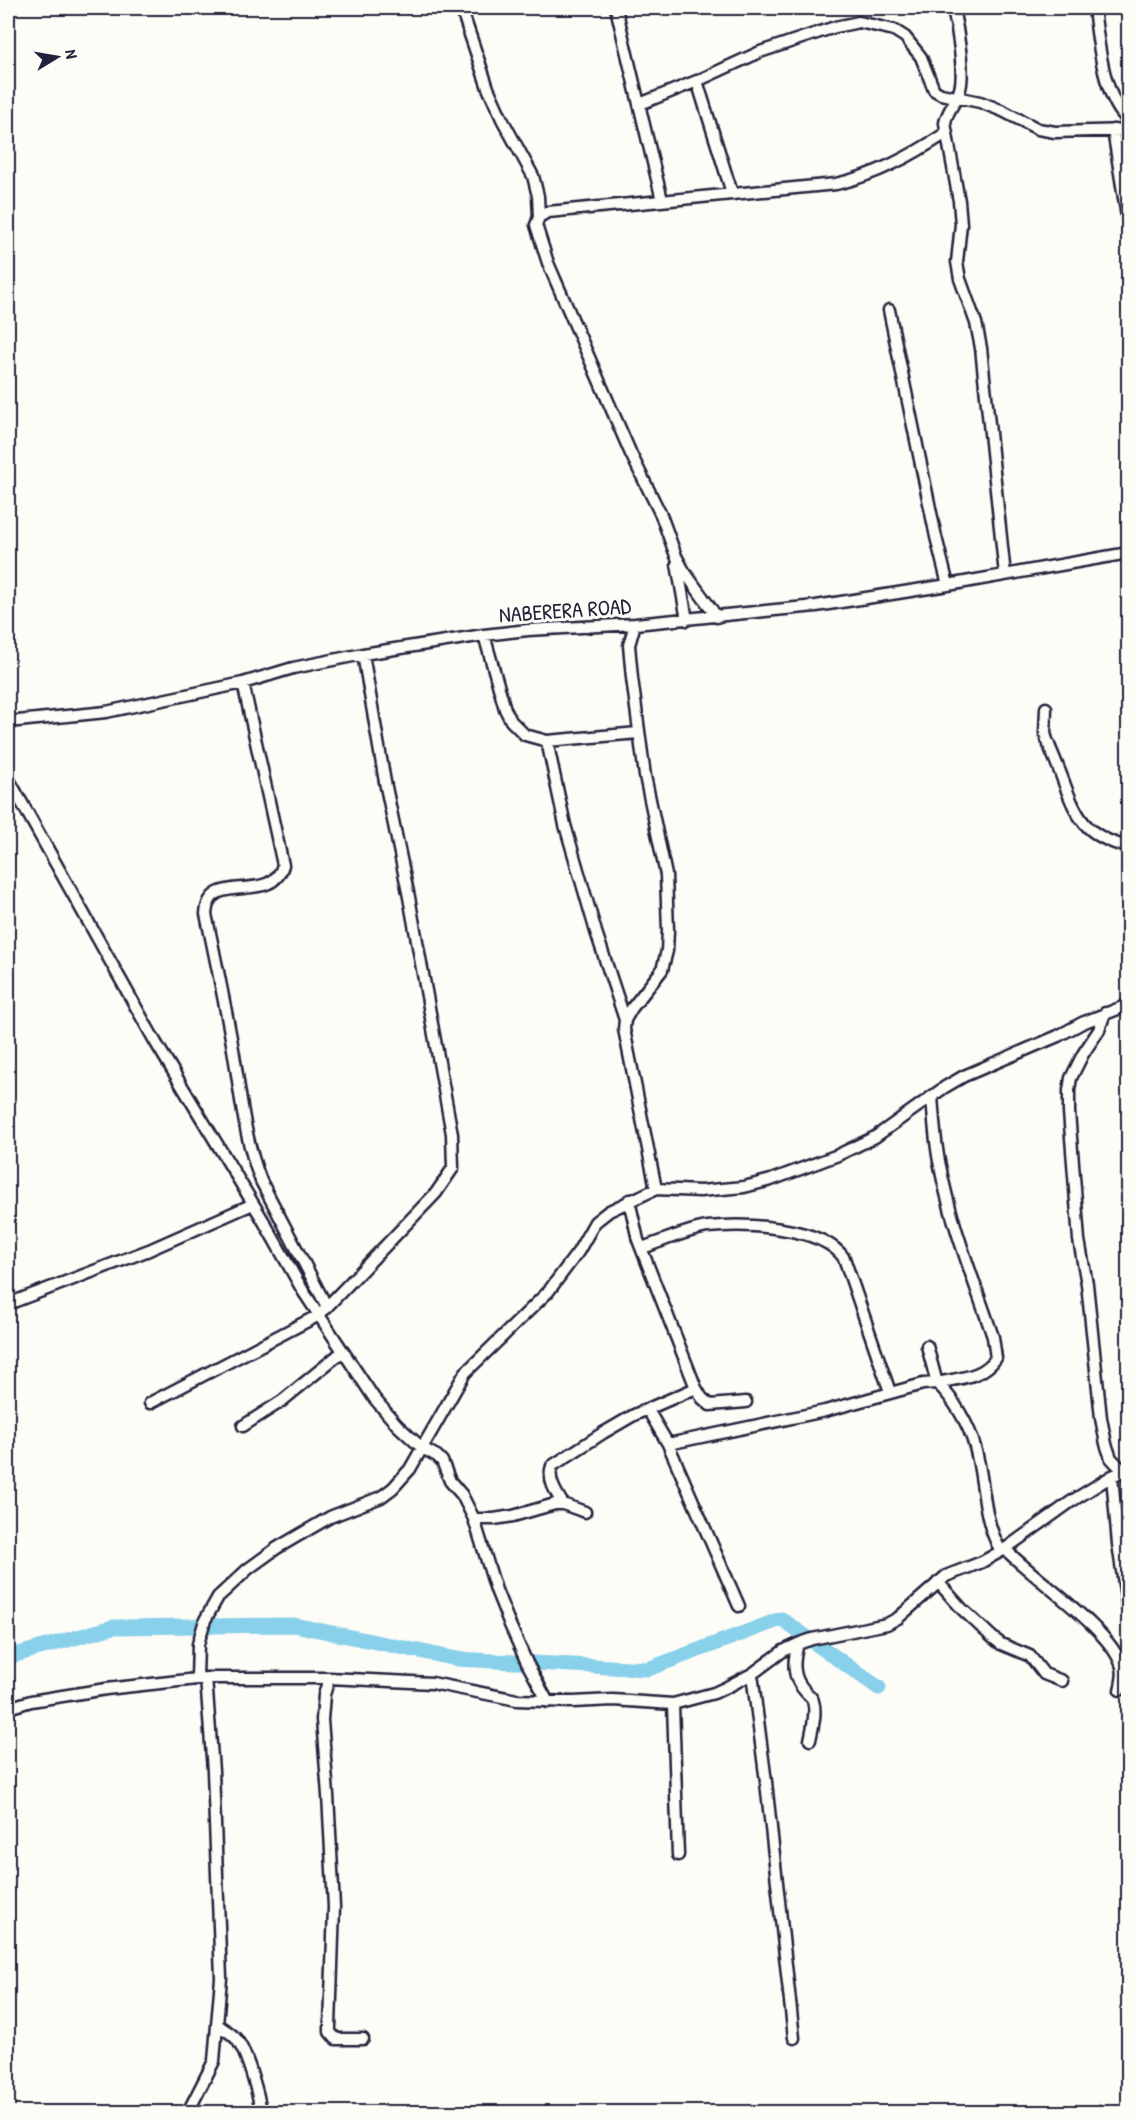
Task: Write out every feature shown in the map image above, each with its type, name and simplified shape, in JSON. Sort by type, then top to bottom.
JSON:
[{"type":"street","points":[[462,8],[488,88],[533,176],[538,196],[539,216],[536,230],[548,263],[631,454],[661,515],[676,556],[717,617]]},
{"type":"street","points":[[616,8],[662,200]]},
{"type":"street","points":[[953,8],[961,80],[956,99],[946,112],[946,133],[961,224],[957,262],[960,279],[976,323],[981,348],[1005,574]]},
{"type":"street","points":[[1094,8],[1110,90],[1117,108],[1128,120]]},
{"type":"street","points":[[640,104],[769,48],[835,27],[859,22],[894,30],[905,37],[921,57],[934,90],[941,94],[956,99],[980,102],[1038,129],[1055,132],[1128,130]]},
{"type":"street","points":[[697,81],[732,193]]},
{"type":"street","points":[[1113,130],[1128,223]]},
{"type":"street","points":[[539,216],[548,212],[836,184],[860,179],[920,151],[946,133]]},
{"type":"street","points":[[889,310],[948,585]]},
{"type":"street","name":"NABERERA ROAD","points":[[8,722],[106,712],[363,654],[484,635],[687,620],[816,606],[1128,553]]},
{"type":"street","points":[[676,556],[687,620]]},
{"type":"street","points":[[625,1020],[662,970],[667,951],[666,875],[645,776],[629,650],[635,624]]},
{"type":"street","points":[[484,635],[497,685],[511,721],[525,735],[547,741],[638,733]]},
{"type":"street","points":[[150,1403],[323,1311],[436,1193],[453,1168],[452,1134],[363,654]]},
{"type":"street","points":[[243,682],[283,865],[280,874],[269,884],[217,893],[211,897],[206,914],[248,1144],[261,1181],[342,1352],[374,1398],[398,1425],[422,1448],[432,1452],[442,1461],[450,1481],[462,1495],[474,1519],[496,1590],[510,1625],[548,1702]]},
{"type":"street","points":[[1046,708],[1047,740],[1078,816],[1091,832],[1101,838],[1128,847]]},
{"type":"street","points":[[547,741],[565,825],[596,932],[625,1020],[626,1042],[656,1189]]},
{"type":"street","points":[[8,778],[156,1042],[254,1204],[303,1291],[323,1311]]},
{"type":"street","points":[[188,2112],[214,2061],[219,2026],[221,1978],[217,1856],[198,1644],[205,1620],[218,1597],[248,1569],[277,1548],[330,1516],[381,1497],[393,1488],[410,1469],[465,1373],[548,1292],[578,1251],[595,1222],[609,1211],[656,1189],[718,1191],[744,1187],[771,1180],[838,1155],[864,1143],[909,1115],[964,1076],[1128,1005]]},
{"type":"street","points":[[8,1708],[31,1701],[201,1678],[329,1678],[432,1683],[517,1700],[548,1702],[613,1700],[674,1704],[714,1693],[752,1674],[773,1657],[798,1644],[812,1639],[887,1624],[898,1618],[938,1582],[954,1572],[982,1562],[1003,1550],[1047,1518],[1112,1476],[1126,1470],[1111,1458],[1101,1418],[1087,1284],[1078,1240],[1069,1101],[1071,1078],[1099,1030],[1105,1013]]},
{"type":"street","points":[[668,1444],[979,1373],[994,1361],[996,1353],[993,1337],[948,1203],[939,1163],[932,1097]]},
{"type":"street","points":[[629,1200],[634,1228],[696,1388],[710,1405],[746,1402]]},
{"type":"street","points":[[8,1304],[148,1250],[254,1204]]},
{"type":"street","points":[[642,1248],[702,1229],[742,1227],[785,1228],[834,1247],[844,1258],[890,1392]]},
{"type":"street","points":[[927,1346],[937,1383],[956,1407],[970,1432],[994,1539],[1003,1550],[1075,1610],[1107,1641],[1122,1665],[1123,1678],[1120,1690]]},
{"type":"street","points":[[243,1426],[282,1401],[342,1352]]},
{"type":"street","points":[[563,1504],[550,1474],[552,1466],[603,1433],[696,1388]]},
{"type":"street","points":[[648,1410],[668,1444],[739,1606]]},
{"type":"street","points":[[1112,1476],[1118,1544],[1128,1611]]},
{"type":"street","points":[[474,1519],[494,1519],[555,1504],[563,1504],[585,1512]]},
{"type":"street","points":[[1118,1544],[1128,1555]]},
{"type":"street","points":[[938,1582],[992,1637],[1001,1644],[1030,1656],[1044,1674],[1062,1682]]},
{"type":"street","points":[[798,1644],[794,1668],[802,1689],[813,1701],[814,1707],[810,1740]]},
{"type":"street","points":[[752,1674],[794,2038]]},
{"type":"street","points":[[329,1678],[324,1695],[322,1720],[334,1907],[330,2032],[336,2039],[363,2039]]},
{"type":"street","points":[[674,1704],[678,1855]]},
{"type":"street","points":[[219,2026],[233,2036],[241,2048],[261,2112]]},
{"type":"waterway","points":[[210,1626],[294,1625],[457,1659],[648,1669],[781,1619],[879,1688]]},
{"type":"waterway","points":[[8,1657],[113,1627],[196,1626]]}]
